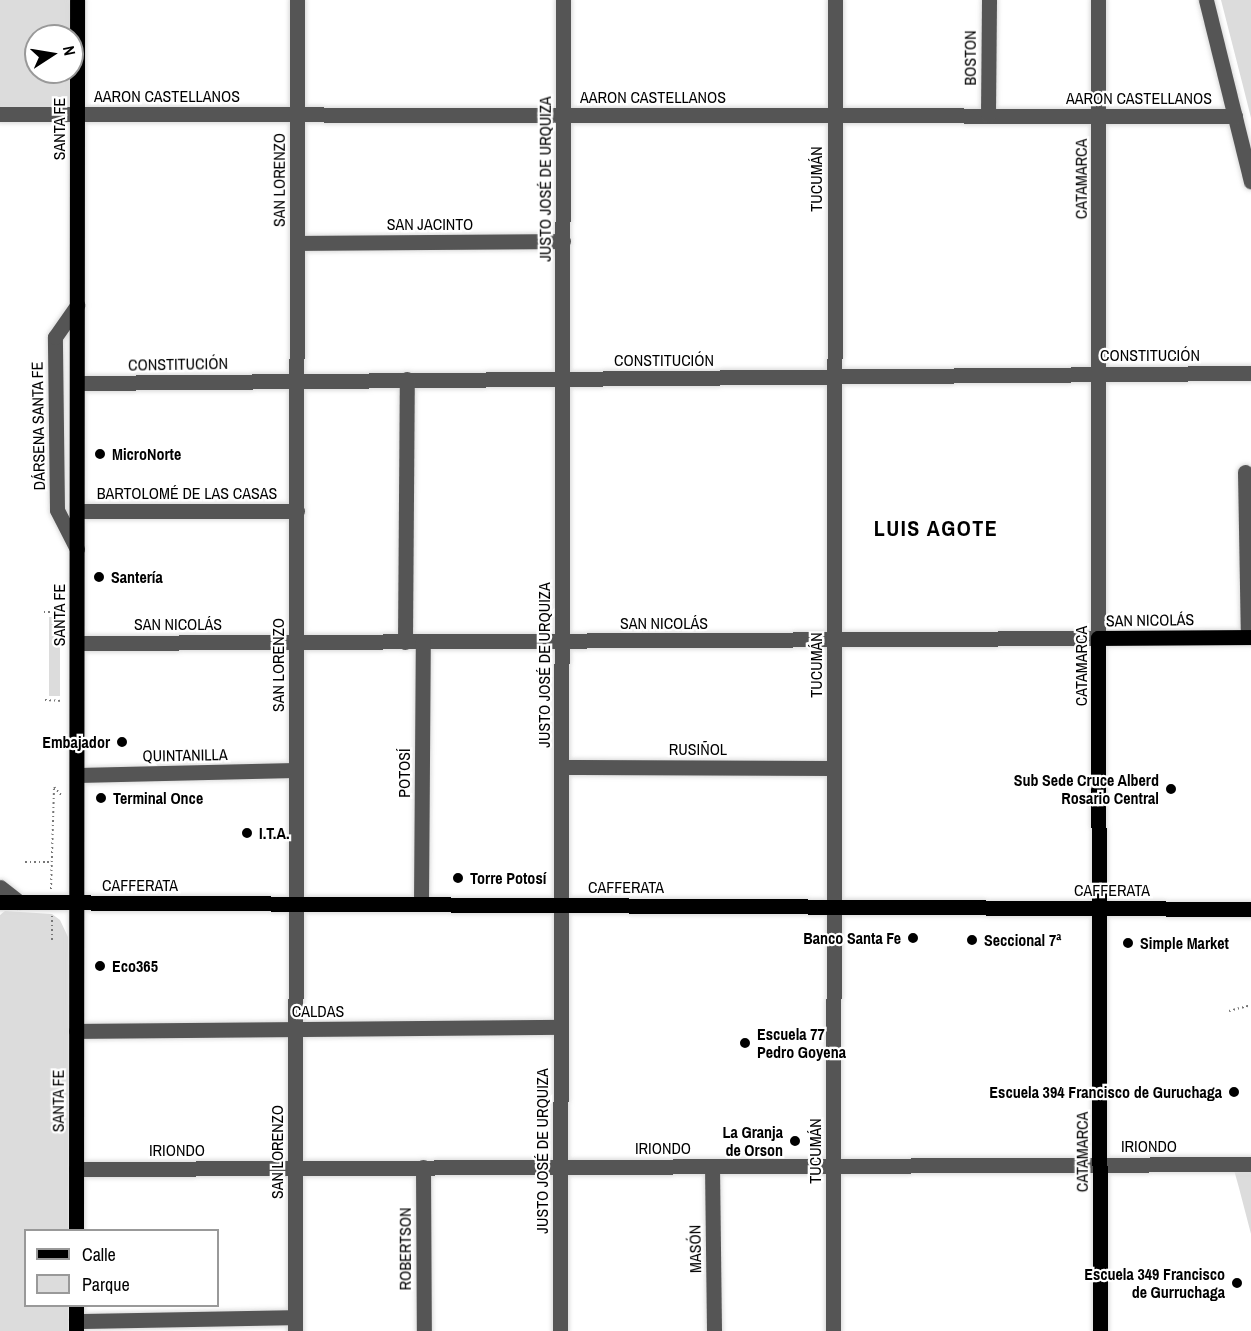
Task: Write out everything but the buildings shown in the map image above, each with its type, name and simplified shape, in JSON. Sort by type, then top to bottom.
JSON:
[{"type":"main road","name":"SANTA FE","points":[[76,1229],[77,0]]},
{"type":"main road","name":"SAN NICOLÁS","points":[[1098,638],[1249,637]]},
{"type":"main road","name":"CATAMARCA","points":[[1098,638],[1100,1331]]},
{"type":"main road","name":"CAFFERATA","points":[[0,902],[1251,909]]},
{"type":"street","name":"SAN LORENZO","points":[[295,1324],[297,0]]},
{"type":"street","name":"JUSTO JOSÉ DE URQUIZA","points":[[560,1331],[563,0]]},
{"type":"street","name":"TUCUMÁN","points":[[833,1331],[835,0]]},
{"type":"street","name":"BOSTON","points":[[988,115],[989,0]]},
{"type":"street","name":"CATAMARCA","points":[[1098,0],[1098,638]]},
{"type":"street","points":[[1206,0],[1251,182]]},
{"type":"street","name":"AARON CASTELLANOS","points":[[0,114],[1235,116]]},
{"type":"street","name":"SAN JACINTO","points":[[297,243],[563,241]]},
{"type":"street","name":"DÁRSENA SANTA FE","points":[[77,305],[55,337],[57,510],[77,549]]},
{"type":"street","name":"CONSTITUCIÓN","points":[[77,383],[1251,373]]},
{"type":"street","points":[[405,642],[407,379]]},
{"type":"street","points":[[1245,471],[1249,637]]},
{"type":"street","name":"BARTOLOMÉ DE LAS CASAS","points":[[77,511],[297,511]]},
{"type":"street","name":"SAN NICOLÁS","points":[[77,643],[1098,638]]},
{"type":"street","name":"POTOSÍ","points":[[421,904],[423,641]]},
{"type":"street","name":"RUSIÑOL","points":[[561,767],[834,768]]},
{"type":"street","name":"QUINTANILLA","points":[[77,775],[295,771]]},
{"type":"street","points":[[0,887],[19,902]]},
{"type":"street","name":"CALDAS","points":[[76,1031],[561,1027]]},
{"type":"street","name":"IRIONDO","points":[[76,1169],[1251,1164]]},
{"type":"street","name":"MASÓN","points":[[712,1166],[714,1331]]},
{"type":"street","name":"ROBERTSON","points":[[423,1167],[424,1331]]},
{"type":"street","points":[[76,1319],[295,1324]]},
{"type":"path","points":[[44,612],[64,612]]},
{"type":"path","points":[[45,700],[64,701]]},
{"type":"path","points":[[45,746],[65,747]]},
{"type":"path","points":[[52,943],[51,862],[54,787],[64,798]]},
{"type":"path","points":[[24,862],[51,862]]},
{"type":"path","points":[[1229,1011],[1251,1005]]},
{"type":"green space","points":[[0,0],[77,0],[77,24],[24,24],[24,84],[77,84],[77,114],[0,114]]},
{"type":"green space","points":[[1221,0],[1251,0],[1251,118],[1243,86]]},
{"type":"green space","points":[[49,617],[60,617],[60,696],[49,696]]},
{"type":"green space","points":[[5,911],[52,914],[60,920],[68,937],[68,1229],[24,1229],[24,1307],[68,1307],[68,1331],[0,1331],[0,915]]},
{"type":"green space","points":[[1234,1170],[1251,1170],[1251,1234],[1239,1188]]},
{"type":"place","name":"MicroNorte","points":[[100,454]]},
{"type":"place","name":"Santería","points":[[99,577]]},
{"type":"place","name":"Embajador","points":[[122,742]]},
{"type":"place","name":"Sub Sede Cruce Alberd Rosario Central","points":[[1171,789]]},
{"type":"place","name":"Terminal Once","points":[[101,798]]},
{"type":"place","name":"I.T.A.","points":[[247,833]]},
{"type":"place","name":"Torre Potosí","points":[[458,878]]},
{"type":"place","name":"Banco Santa Fe","points":[[913,938]]},
{"type":"place","name":"Seccional 7ª","points":[[972,940]]},
{"type":"place","name":"Simple Market","points":[[1128,943]]},
{"type":"place","name":"Eco365","points":[[100,966]]},
{"type":"place","name":"Escuela 77 Pedro Goyena","points":[[745,1043]]},
{"type":"place","name":"Escuela 394 Francisco de Guruchaga","points":[[1234,1092]]},
{"type":"place","name":"La Granja de Orson","points":[[795,1141]]},
{"type":"place","name":"Escuela 349 Francisco de Gurruchaga","points":[[1237,1283]]},
{"type":"district","name":"LUIS AGOTE","points":[[936,529]]}]
